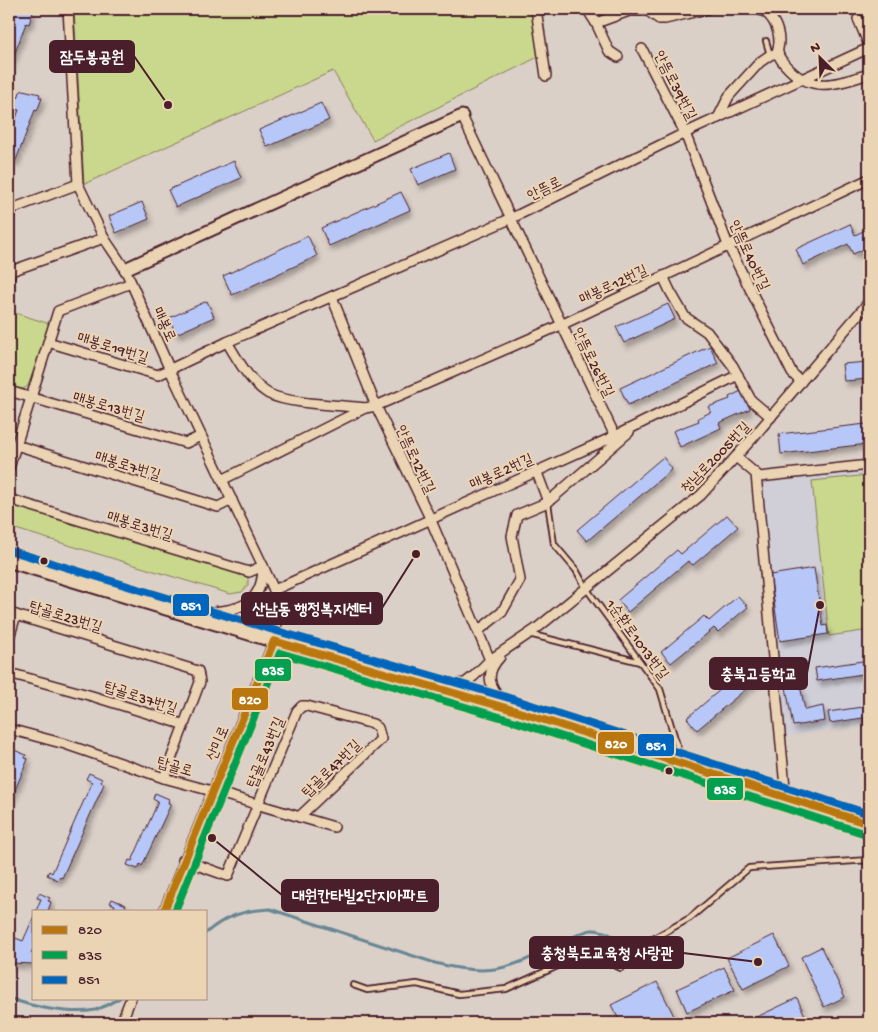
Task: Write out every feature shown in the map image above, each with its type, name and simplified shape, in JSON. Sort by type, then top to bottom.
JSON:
[{"type":"main road","points":[[9,560],[274,641],[513,710],[869,824]]},
{"type":"street","name":"매봉로","points":[[68,9],[78,184],[104,238],[132,283],[170,370],[264,566],[274,590],[278,611],[274,641]]},
{"type":"street","points":[[536,9],[546,76]]},
{"type":"street","points":[[587,9],[610,51],[618,57]]},
{"type":"street","points":[[596,23],[629,12],[648,11],[659,19],[665,20],[707,9]]},
{"type":"street","points":[[718,118],[729,96],[760,62],[774,54],[779,35],[771,17],[763,10],[757,9]]},
{"type":"street","points":[[858,19],[869,46]]},
{"type":"street","name":"안뜸로","points":[[170,370],[227,342],[510,220],[685,133],[801,80],[869,46]]},
{"type":"street","name":"안뜸로39번길","points":[[642,49],[685,133]]},
{"type":"street","points":[[774,54],[801,80],[819,86],[869,74]]},
{"type":"street","points":[[125,269],[462,116]]},
{"type":"street","name":"안뜸로26번길","points":[[462,116],[510,220],[615,436]]},
{"type":"street","name":"안뜸로40번길","points":[[685,133],[728,245],[792,373],[801,382]]},
{"type":"street","name":"매봉로12번길","points":[[227,342],[256,384],[270,394],[313,403],[365,408],[376,406],[560,324],[869,179]]},
{"type":"street","points":[[9,210],[78,184]]},
{"type":"street","points":[[9,278],[11,271],[104,238]]},
{"type":"street","points":[[663,276],[685,317],[707,332],[738,375],[751,400],[771,417]]},
{"type":"street","points":[[9,468],[58,311],[132,283]]},
{"type":"street","name":"안뜸로12번길","points":[[332,297],[376,406],[430,518],[490,660]]},
{"type":"street","name":"청남로2005번길","points":[[506,651],[701,495],[771,417],[869,302]]},
{"type":"street","name":"매봉로19번길","points":[[48,342],[158,375],[170,370]]},
{"type":"street","name":"매봉로2번길","points":[[274,590],[536,470],[615,436],[738,375]]},
{"type":"street","name":"매봉로13번길","points":[[9,391],[186,443],[201,436]]},
{"type":"street","name":"매봉로12번길","points":[[222,480],[365,408]]},
{"type":"street","points":[[478,631],[502,612],[520,580],[512,536],[517,514],[548,502],[639,424]]},
{"type":"street","name":"매봉로7번길","points":[[16,445],[218,507],[232,500]]},
{"type":"street","points":[[736,457],[759,478],[869,465]]},
{"type":"street","points":[[536,470],[548,502]]},
{"type":"street","points":[[756,474],[786,798]]},
{"type":"street","name":"매봉로3번길","points":[[9,499],[249,572],[264,566]]},
{"type":"street","points":[[187,614],[234,609],[246,604],[259,591],[264,566]]},
{"type":"street","name":"탑골로23번길","points":[[9,638],[12,614],[109,644]]},
{"type":"street","name":"산미로","points":[[164,910],[183,860],[274,641]]},
{"type":"street","name":"탑골로37번길","points":[[109,644],[198,671],[200,682],[182,724],[164,778]]},
{"type":"street","points":[[431,686],[453,686],[465,683],[490,660],[506,651]]},
{"type":"street","points":[[506,651],[492,667],[490,678],[497,696],[513,710]]},
{"type":"street","name":"탑골로37번길","points":[[9,673],[182,724]]},
{"type":"street","name":"탑골로43번길","points":[[183,860],[228,876],[297,711],[302,706],[373,724],[378,728],[381,739]]},
{"type":"street","name":"탑골로","points":[[9,729],[65,744],[164,778],[334,827]]},
{"type":"street","name":"탑골로47번길","points":[[299,817],[381,739]]},
{"type":"street","points":[[122,1019],[130,1000]]},
{"type":"lane","points":[[766,41],[774,54]]},
{"type":"lane","name":"1순환로1013번길","points":[[548,502],[554,544],[576,570],[586,588],[660,689],[684,765]]},
{"type":"lane","points":[[532,631],[640,662]]},
{"type":"lane","points":[[353,985],[367,990],[417,984],[459,994],[506,989],[580,956],[603,960],[621,968],[629,957],[643,946],[690,918],[749,868],[869,860]]},
{"type":"shaded area","points":[[869,468],[869,725],[786,736],[757,485],[760,481]]},
{"type":"green space","points":[[74,9],[540,9],[545,46],[538,57],[373,140],[333,71],[84,184]]},
{"type":"green space","points":[[9,311],[50,324],[28,386],[23,389],[9,386]]},
{"type":"green space","points":[[869,475],[869,630],[829,636],[812,481]]},
{"type":"green space","points":[[9,503],[238,572],[248,577],[248,585],[242,592],[230,594],[9,527]]},
{"type":"building","points":[[10,9],[31,9],[33,11],[29,24],[26,23],[9,69],[9,29],[13,24],[9,22]]},
{"type":"building","points":[[23,90],[40,94],[39,97],[42,98],[37,111],[35,110],[16,160],[13,162],[9,160],[9,138],[19,110],[12,108],[16,97],[18,98]]},
{"type":"building","points":[[321,103],[329,120],[267,147],[259,130]]},
{"type":"building","points":[[449,153],[455,169],[418,185],[411,169]]},
{"type":"building","points":[[234,161],[241,178],[176,207],[168,190]]},
{"type":"building","points":[[401,192],[410,210],[329,246],[321,228]]},
{"type":"building","points":[[142,202],[149,219],[116,233],[109,216]]},
{"type":"building","points":[[850,224],[855,235],[869,228],[869,247],[853,254],[848,244],[803,265],[796,249]]},
{"type":"building","points":[[308,236],[317,256],[232,295],[223,276]]},
{"type":"building","points":[[207,301],[214,317],[176,334],[169,318]]},
{"type":"building","points":[[668,304],[675,319],[624,343],[616,327]]},
{"type":"building","points":[[710,346],[718,363],[628,405],[620,388]]},
{"type":"building","points":[[869,362],[869,379],[844,381],[842,364]]},
{"type":"building","points":[[741,391],[750,409],[719,423],[721,428],[680,447],[673,431],[699,421],[698,418],[711,412],[708,407],[730,399],[729,397]]},
{"type":"building","points":[[866,424],[868,444],[781,454],[779,434]]},
{"type":"building","points":[[663,457],[672,469],[587,541],[577,530]]},
{"type":"building","points":[[727,515],[738,527],[693,565],[688,561],[628,612],[618,600],[677,550],[681,554]]},
{"type":"building","points":[[814,568],[823,626],[827,625],[828,634],[780,641],[770,575]]},
{"type":"building","points":[[738,596],[748,607],[718,632],[714,628],[671,663],[661,652],[704,616],[709,621]]},
{"type":"building","points":[[869,660],[869,673],[817,681],[815,668]]},
{"type":"building","points":[[748,666],[759,678],[697,730],[687,718]]},
{"type":"building","points":[[800,685],[805,710],[823,706],[825,721],[793,726],[786,687]]},
{"type":"building","points":[[869,706],[869,717],[830,723],[828,712]]},
{"type":"building","points":[[12,749],[26,755],[25,758],[28,759],[9,804],[9,770],[14,757],[10,755]]},
{"type":"building","points":[[89,773],[102,779],[101,782],[104,784],[62,878],[60,877],[58,880],[47,875],[49,871],[52,873],[92,782],[86,779]]},
{"type":"building","points":[[155,793],[169,799],[168,803],[171,804],[142,866],[140,864],[138,869],[127,865],[129,860],[132,861],[158,802],[153,799]]},
{"type":"building","points":[[39,893],[50,898],[48,901],[51,902],[48,910],[36,910],[41,899],[37,898]]},
{"type":"building","points":[[112,899],[126,905],[125,907],[128,909],[113,910],[115,905],[110,903]]},
{"type":"building","points":[[32,921],[32,964],[9,963],[9,951],[13,950],[9,947],[13,937],[23,941]]},
{"type":"building","points":[[774,935],[789,966],[743,989],[727,958]]},
{"type":"building","points":[[821,947],[845,997],[824,1007],[801,957]]},
{"type":"building","points":[[724,967],[735,990],[687,1012],[677,989]]},
{"type":"building","points":[[657,982],[674,1016],[658,1023],[621,1023],[611,1005]]},
{"type":"building","points":[[797,998],[808,1022],[806,1023],[744,1023]]},
{"type":"waterway","points":[[208,931],[220,922],[236,915],[270,909],[435,963],[472,970],[486,970],[514,965],[592,930],[605,932],[641,952],[656,955]]},
{"type":"waterway","points":[[9,998],[40,1007],[75,1012],[95,1010],[116,1000]]},
{"type":"transit line","name":"851","points":[[12,551],[277,631],[516,700],[869,814]]},
{"type":"transit line","name":"820","points":[[164,910],[274,641],[513,710],[869,824]]},
{"type":"transit line","name":"835","points":[[175,910],[280,653],[510,720],[866,834]]},
{"type":"place","name":"잠두봉공원","points":[[168,105]]},
{"type":"place","name":"산남동 행정복지센터","points":[[416,554]]},
{"type":"place","name":"충북고등학교","points":[[820,605]]},
{"type":"place","name":"대원칸타빌2단지아파트","points":[[212,838]]},
{"type":"place","name":"충청북도교육청 사랑관","points":[[758,962]]}]
